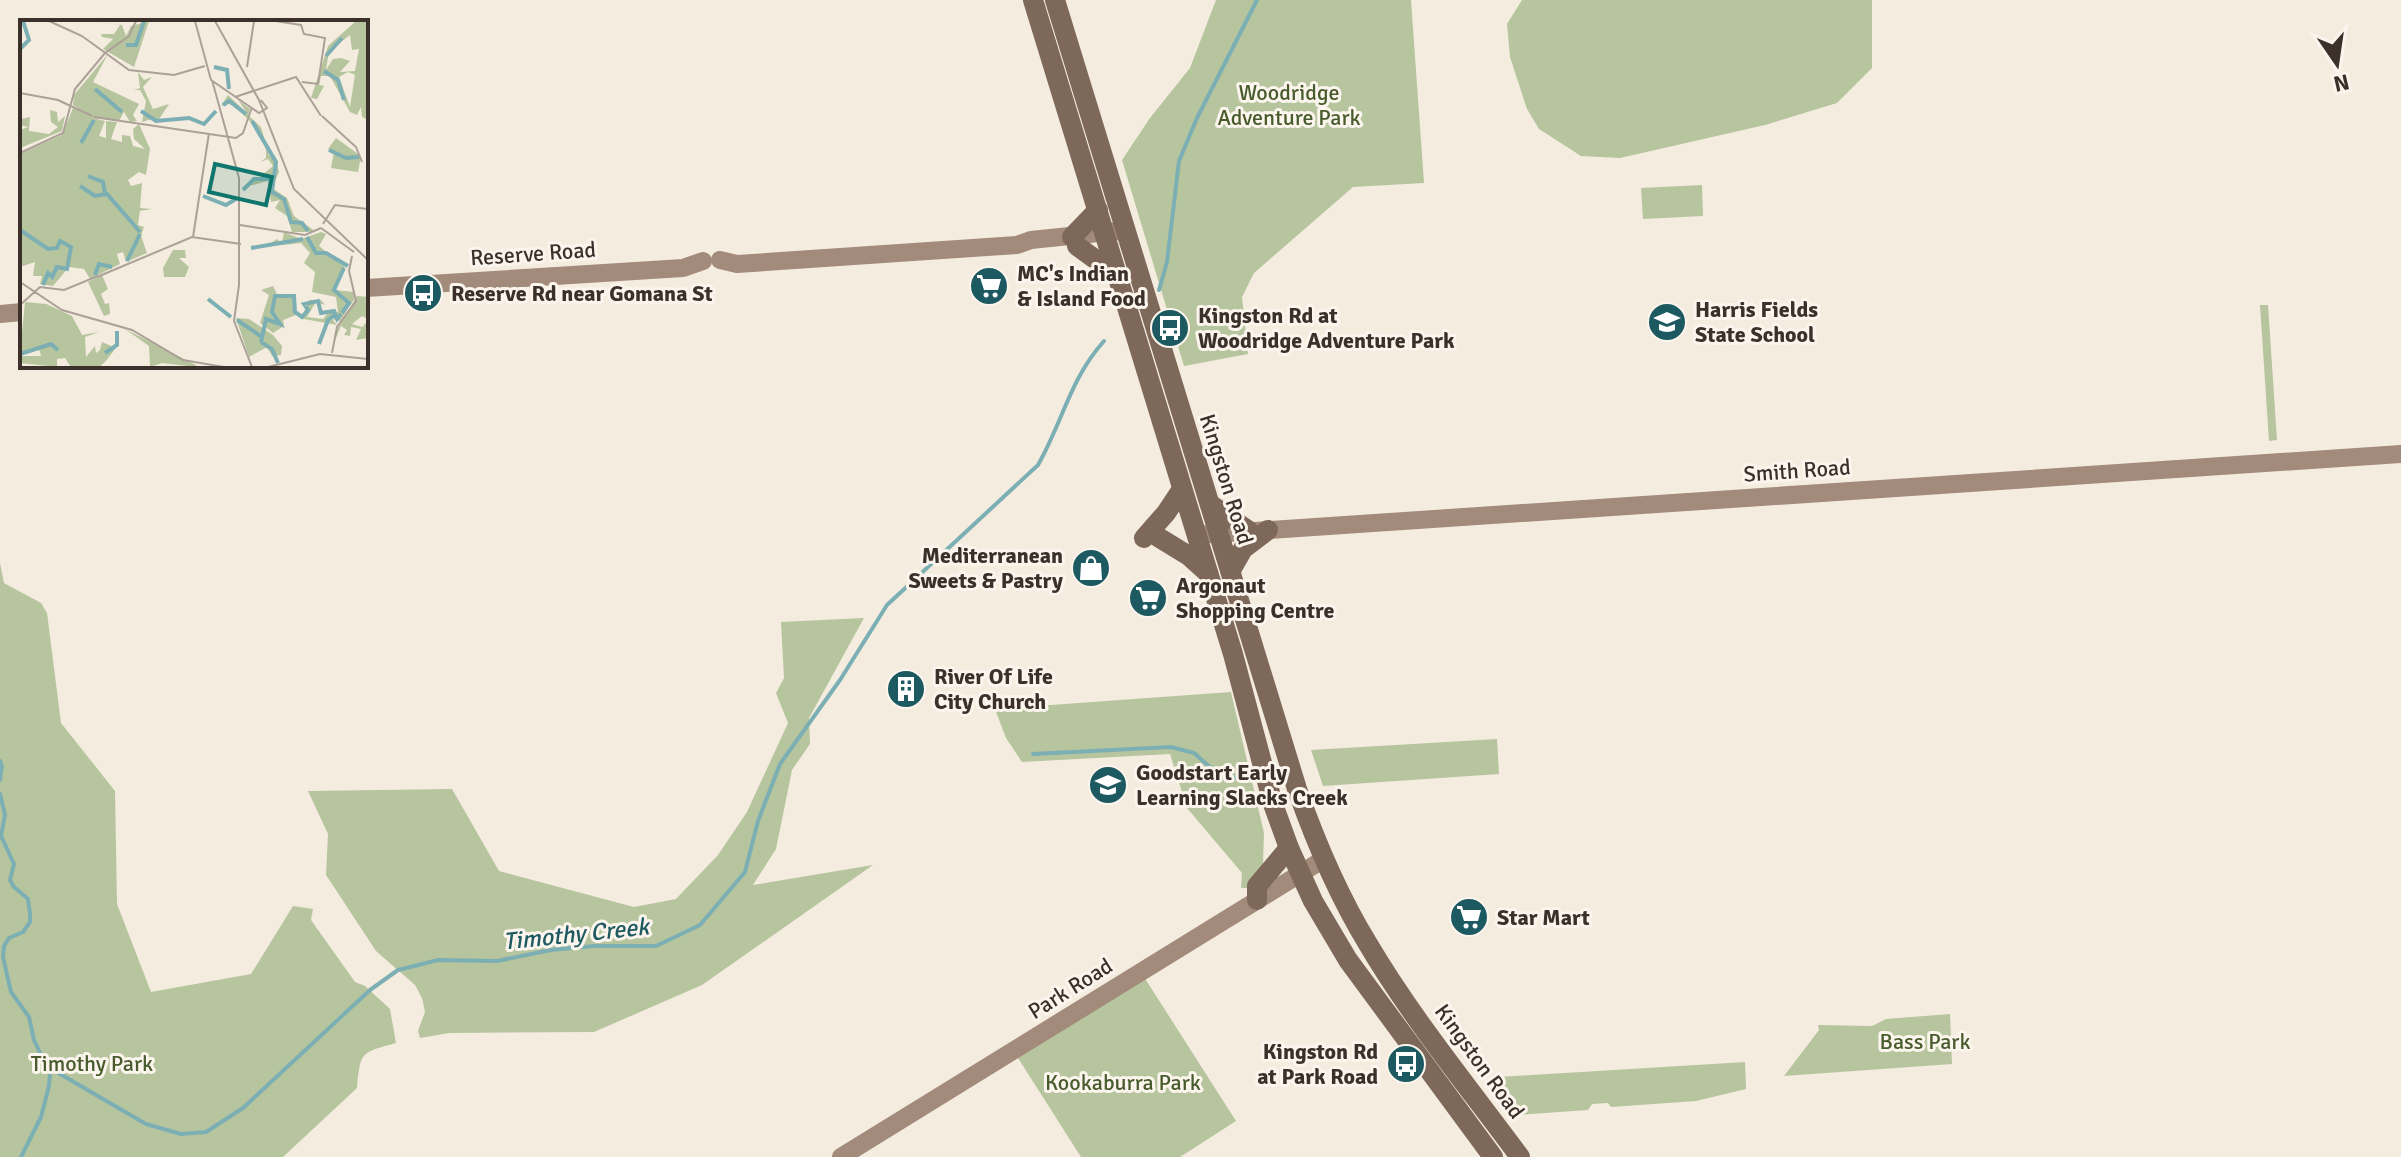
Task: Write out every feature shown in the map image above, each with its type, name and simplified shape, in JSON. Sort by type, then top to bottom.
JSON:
[{"type":"main road","name":"Kingston Road","points":[[1033,0],[1098,210],[1116,236],[1117,275],[1243,689],[1273,804],[1289,848],[1321,918],[1372,995],[1493,1157]]},
{"type":"main road","name":"Kingston Road","points":[[1055,0],[1116,236],[1210,504],[1297,789],[1324,859],[1385,972],[1520,1157]]},
{"type":"main road","points":[[1098,210],[1074,242],[1117,275]]},
{"type":"main road","points":[[1182,489],[1151,538],[1189,556],[1208,573]]},
{"type":"main road","points":[[1210,504],[1259,530],[1231,570]]},
{"type":"main road","points":[[1257,900],[1257,886],[1289,848]]},
{"type":"street","name":"Reserve Road","points":[[368,288],[683,268],[711,260],[737,264],[1017,245],[1030,249],[1116,236]]},
{"type":"street","points":[[0,314],[20,312]]},
{"type":"street","name":"Smith Road","points":[[1196,535],[2401,454]]},
{"type":"street","name":"Park Road","points":[[841,1157],[1324,859]]},
{"type":"green space","name":"Woodridge Adventure Park","points":[[1216,0],[1411,0],[1424,183],[1353,187],[1254,273],[1242,297],[1248,354],[1184,366],[1122,160],[1150,118],[1190,68]]},
{"type":"green space","points":[[1522,0],[1872,0],[1872,68],[1837,103],[1765,125],[1620,158],[1581,156],[1539,129],[1527,109],[1510,57],[1507,24]]},
{"type":"green space","points":[[1702,185],[1703,216],[1643,219],[1641,188]]},
{"type":"green space","points":[[2260,305],[2268,305],[2277,440],[2269,441]]},
{"type":"green space","name":"Timothy Park","points":[[0,563],[4,583],[41,603],[47,613],[61,723],[115,791],[117,904],[151,992],[251,974],[293,906],[313,909],[311,920],[355,982],[365,986],[390,1009],[396,1043],[364,1055],[357,1088],[283,1157],[0,1157]]},
{"type":"green space","points":[[864,618],[809,718],[810,744],[792,770],[776,849],[753,885],[873,865],[702,985],[594,1032],[449,1033],[420,1038],[418,1031],[425,1012],[422,998],[415,985],[376,951],[326,875],[328,834],[308,791],[452,789],[499,871],[634,907],[676,899],[718,855],[747,812],[788,723],[776,693],[784,678],[781,622]]},
{"type":"green space","points":[[1231,692],[1264,833],[1263,864],[1250,888],[1241,888],[1242,873],[1187,808],[1170,754],[1022,762],[1006,738],[995,709]]},
{"type":"green space","points":[[1497,739],[1499,774],[1323,786],[1311,750]]},
{"type":"green space","name":"Kookaburra Park","points":[[1144,977],[1236,1121],[1180,1157],[1081,1157],[1018,1058]]},
{"type":"green space","name":"Bass Park","points":[[1950,1014],[1952,1064],[1784,1076],[1819,1030],[1818,1025],[1872,1026],[1886,1019]]},
{"type":"green space","points":[[1745,1062],[1746,1089],[1696,1101],[1611,1107],[1608,1103],[1592,1104],[1588,1110],[1518,1115],[1498,1077]]},
{"type":"waterway","name":"Timothy Creek","points":[[1159,290],[1167,262],[1179,161],[1197,118],[1257,0]]},
{"type":"waterway","name":"Timothy Creek","points":[[48,1067],[146,1124],[181,1134],[206,1132],[243,1108],[370,990],[398,970],[438,960],[497,961],[551,950],[656,946],[700,925],[745,872],[758,821],[780,764],[840,680],[887,605],[1038,465],[1075,385],[1104,341]]},
{"type":"waterway","points":[[1033,754],[1171,747],[1194,753],[1211,768],[1235,778],[1252,779]]},
{"type":"waterway","points":[[0,761],[0,780]]},
{"type":"waterway","points":[[0,794],[5,815],[1,836],[14,864],[10,880],[28,899],[30,914],[30,922],[23,932],[9,938],[3,957],[11,992],[29,1017],[34,1040],[50,1074],[41,1117],[21,1157]]},
{"type":"place","name":"MC's Indian & Island Food","points":[[989,286]]},
{"type":"place","name":"Reserve Rd near Gomana St","points":[[423,293]]},
{"type":"place","name":"Harris Fields State School","points":[[1667,322]]},
{"type":"place","name":"Kingston Rd at Woodridge Adventure Park","points":[[1170,328]]},
{"type":"place","name":"Mediterranean Sweets & Pastry","points":[[1091,568]]},
{"type":"place","name":"Argonaut Shopping Centre","points":[[1148,598]]},
{"type":"place","name":"River Of Life City Church","points":[[906,689]]},
{"type":"place","name":"Goodstart Early Learning Slacks Creek","points":[[1108,785]]},
{"type":"place","name":"Star Mart","points":[[1469,917]]},
{"type":"place","name":"Kingston Rd at Park Road","points":[[1406,1064]]}]
